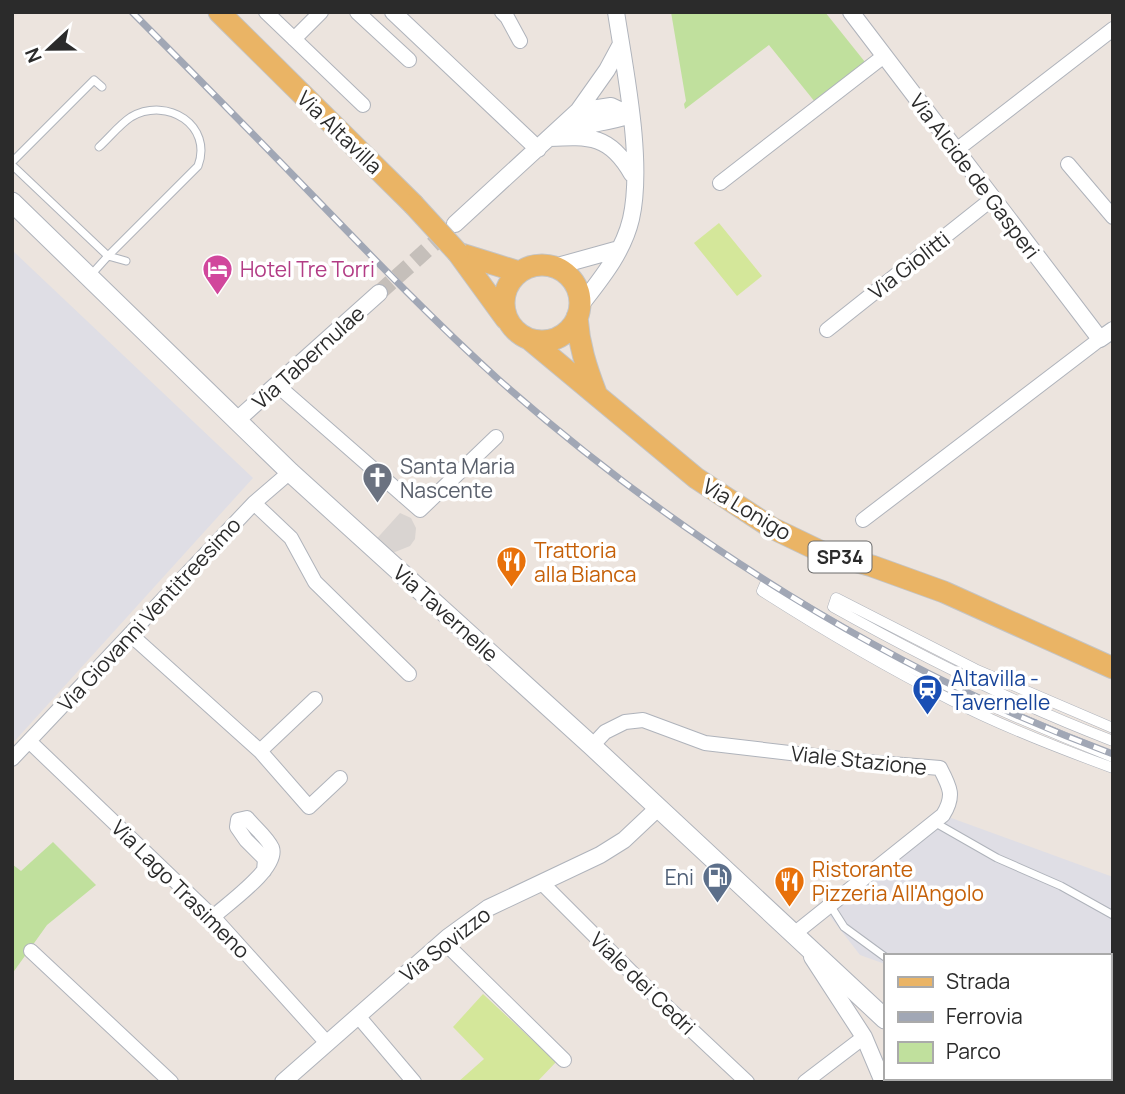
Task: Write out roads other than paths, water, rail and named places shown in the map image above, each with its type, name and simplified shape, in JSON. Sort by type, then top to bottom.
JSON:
[{"type":"main road","name":"Via Altavilla","points":[[219,12],[413,204],[458,253],[509,322]]},
{"type":"main road","name":"Via Tavernelle","points":[[12,202],[290,472],[592,746],[884,1018]]},
{"type":"main road","points":[[458,253],[519,272]]},
{"type":"main road","points":[[509,322],[504,310],[508,284],[519,272],[539,265],[554,267]]},
{"type":"main road","name":"SP34","points":[[554,267],[570,278],[579,296],[578,311]]},
{"type":"main road","points":[[529,339],[549,341],[558,338],[573,325],[578,311]]},
{"type":"main road","name":"Via Lonigo","points":[[578,311],[578,340],[583,362],[597,395]]},
{"type":"main road","name":"SP34","points":[[509,322],[529,339]]},
{"type":"main road","name":"Via Lonigo","points":[[529,339],[696,478],[772,528],[822,552],[872,566],[944,592],[1113,668]]},
{"type":"street","points":[[266,12],[363,105]]},
{"type":"street","points":[[294,39],[321,12]]},
{"type":"street","points":[[357,12],[409,60]]},
{"type":"street","points":[[393,12],[544,144]]},
{"type":"street","points":[[502,12],[520,41]]},
{"type":"street","points":[[578,311],[609,268],[631,220],[635,179],[630,115],[616,12]]},
{"type":"street","name":"Via Alcide de Gasperi","points":[[850,12],[992,199],[1106,334]]},
{"type":"street","points":[[955,151],[1113,29]]},
{"type":"street","points":[[455,224],[578,111],[607,70],[621,44]]},
{"type":"street","points":[[720,183],[884,56]]},
{"type":"street","points":[[578,111],[611,106],[630,115]]},
{"type":"street","points":[[544,144],[574,128],[614,121],[630,115]]},
{"type":"street","points":[[544,144],[587,137],[610,145],[623,157],[635,179]]},
{"type":"street","points":[[1069,164],[1113,217]]},
{"type":"street","name":"Via Giolitti","points":[[827,330],[992,199]]},
{"type":"street","points":[[554,267],[619,249]]},
{"type":"street","name":"Via Tabernulae","points":[[236,421],[379,293]]},
{"type":"street","points":[[863,520],[1106,334]]},
{"type":"street","points":[[278,385],[419,515],[496,437]]},
{"type":"street","name":"Via Giovanni Ventitreesimo","points":[[12,759],[254,503],[290,472]]},
{"type":"street","points":[[254,503],[291,538],[315,582],[409,674]]},
{"type":"street","points":[[1113,757],[954,689],[857,638],[765,584],[762,591],[873,660],[953,702],[1056,747],[1113,768]]},
{"type":"street","points":[[1113,728],[975,669],[836,598],[833,607],[901,645],[997,692],[1113,741]]},
{"type":"street","points":[[131,635],[260,751],[309,807],[340,778]]},
{"type":"street","points":[[260,751],[315,699]]},
{"type":"street","name":"Viale Stazione","points":[[592,746],[605,732],[625,722],[643,720],[705,743],[940,768],[949,786],[951,803],[943,815],[830,905],[798,937]]},
{"type":"street","name":"Via Lago Trasimeno","points":[[29,741],[213,917],[327,1043]]},
{"type":"street","name":"Via Sovizzo","points":[[283,1082],[443,941],[488,908],[616,845],[658,808]]},
{"type":"street","points":[[213,917],[264,871]]},
{"type":"street","name":"Viale dei Cedri","points":[[542,883],[649,990],[747,1082]]},
{"type":"street","points":[[798,937],[864,1037],[883,1082]]},
{"type":"street","points":[[443,941],[564,1060]]},
{"type":"street","points":[[31,951],[171,1082]]},
{"type":"street","points":[[358,1016],[414,1082]]},
{"type":"street","points":[[805,1082],[864,1037]]},
{"type":"lane","points":[[103,87],[94,80],[12,164],[107,256],[126,261]]},
{"type":"lane","points":[[89,276],[198,166],[200,150],[196,133],[180,114],[159,109],[131,117],[99,147]]},
{"type":"lane","points":[[375,549],[397,556]]},
{"type":"lane","points":[[407,566],[455,611],[457,623]]},
{"type":"lane","points":[[934,822],[998,858],[1061,886],[1113,915]]},
{"type":"lane","points":[[830,905],[844,927],[884,956]]},
{"type":"tunnel","points":[[379,293],[450,229]]},
{"type":"railway","points":[[132,12],[452,336],[498,379],[638,493],[788,595],[867,641],[947,683],[1029,721],[1113,754]]},
{"type":"place","name":"Hotel Tre Torri","points":[[217,296]]},
{"type":"place","name":"Santa Maria Nascente","points":[[377,505]]},
{"type":"place","name":"Trattoria alla Bianca","points":[[511,589]]},
{"type":"place","name":"Altavilla - Tavernelle","points":[[928,717]]},
{"type":"place","name":"Eni","points":[[717,904]]},
{"type":"place","name":"Ristorante Pizzeria All'Angolo","points":[[789,908]]}]
